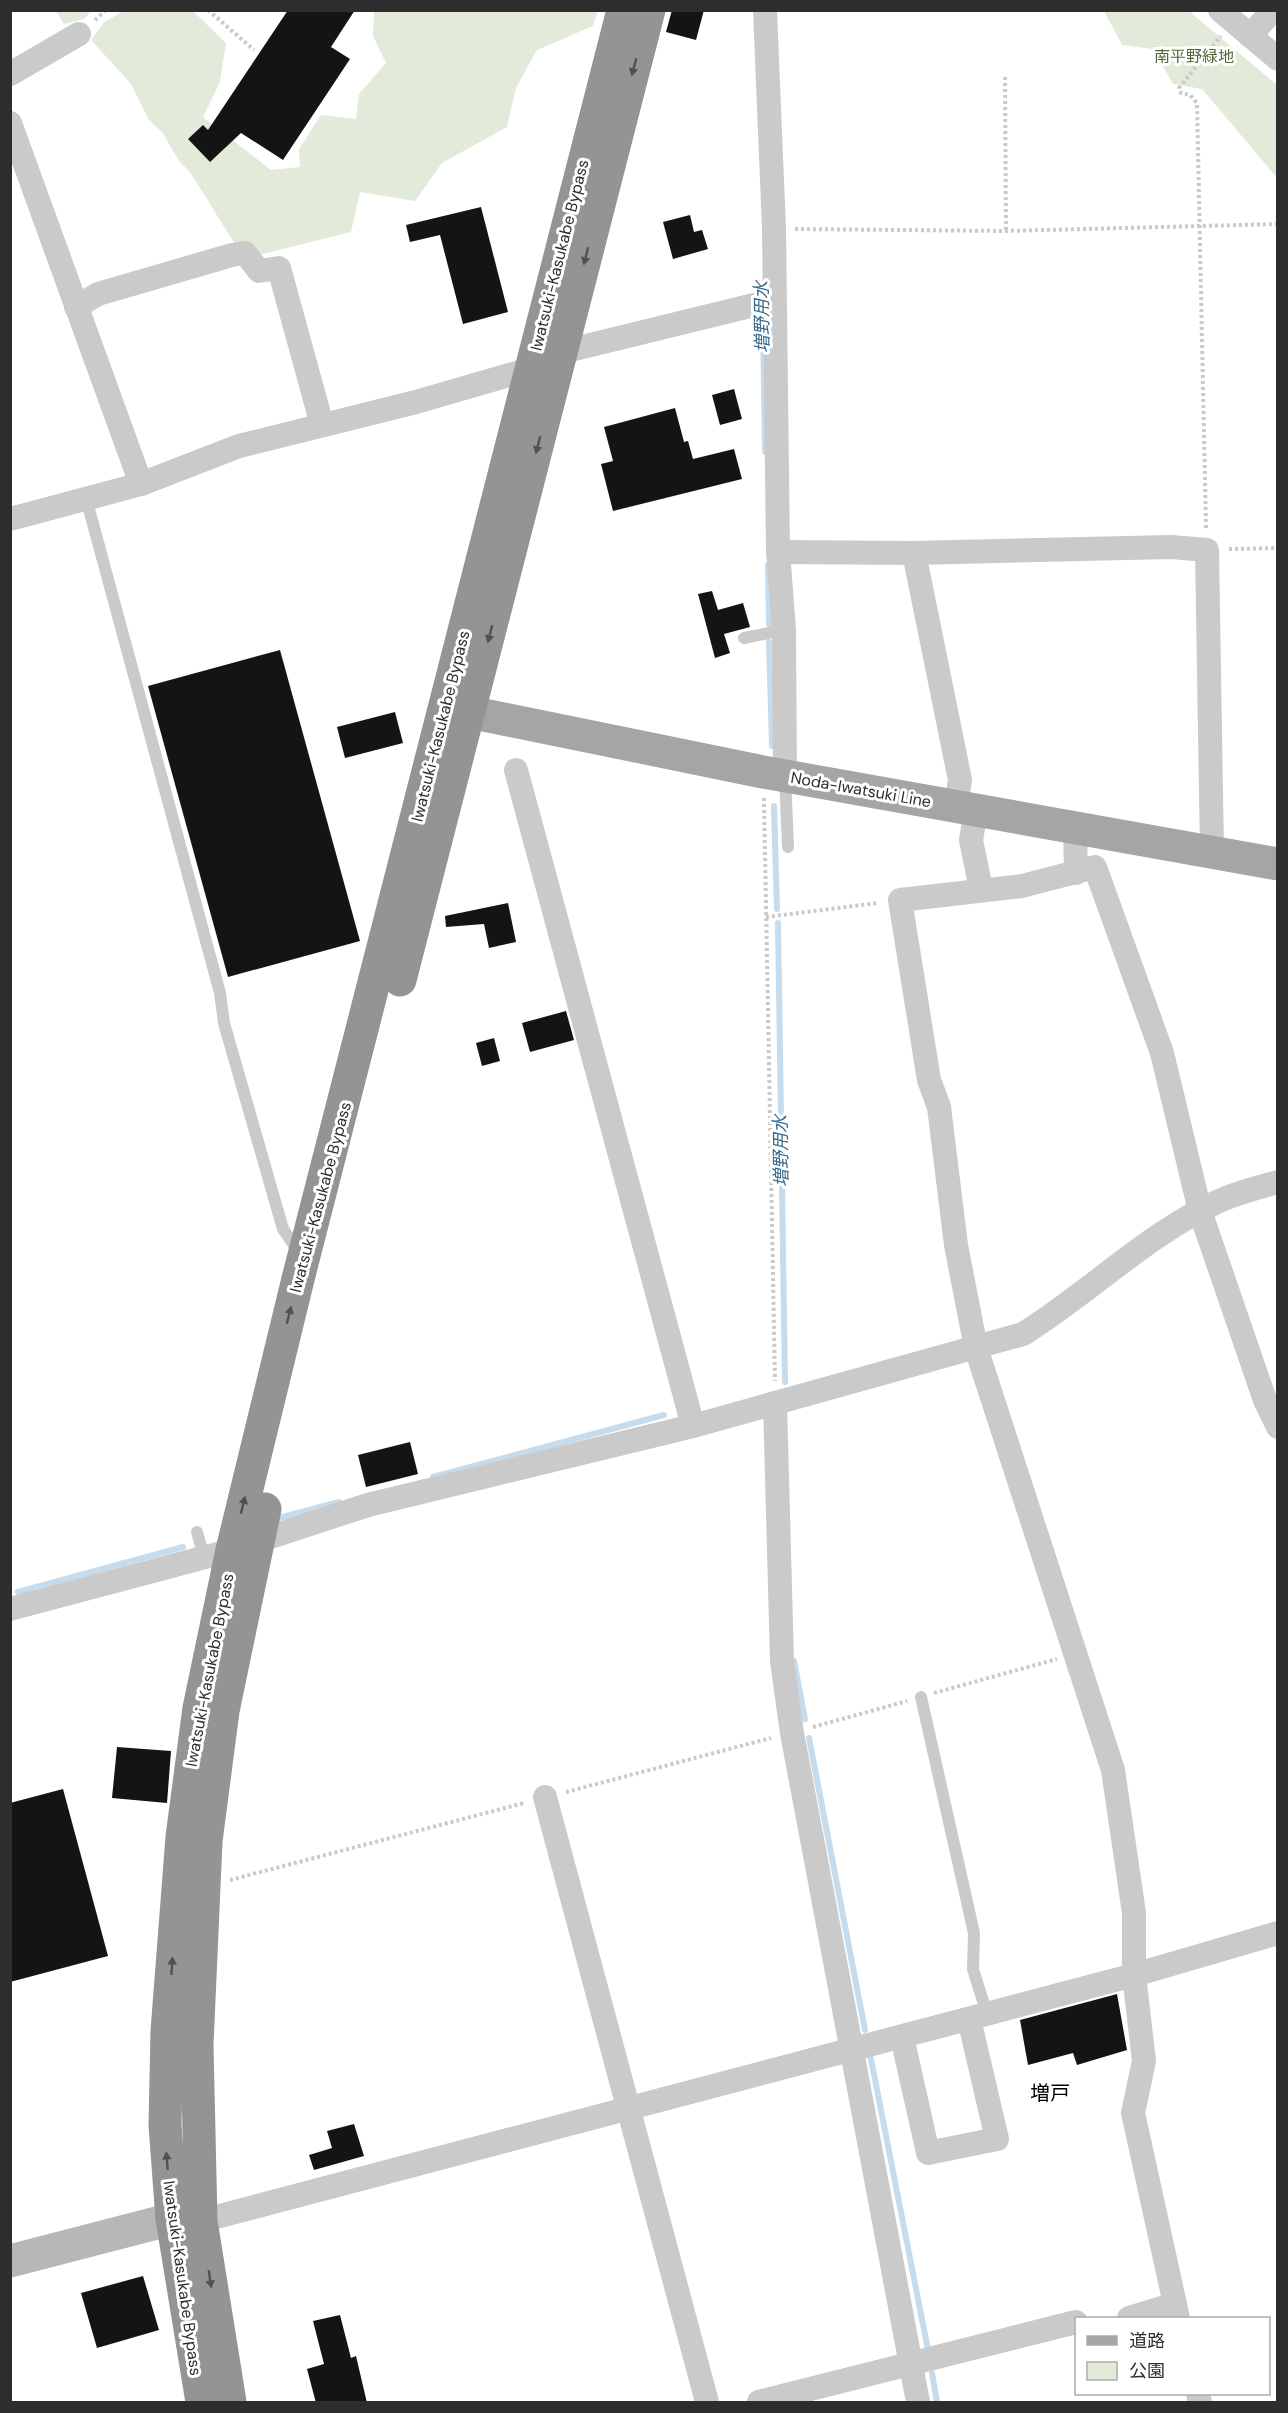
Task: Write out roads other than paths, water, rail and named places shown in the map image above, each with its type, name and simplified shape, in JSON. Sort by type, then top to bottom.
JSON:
[{"type":"highway","name":"Iwatsuki-Kasukabe Bypass","points":[[202,2403],[187,2220],[206,1841],[224,1711],[231,1549],[319,1287],[458,710],[530,369],[623,10]]},
{"type":"highway","name":"Iwatsuki-Kasukabe Bypass","points":[[230,2403],[165,2126],[166,2031],[182,1837],[199,1708],[231,1549],[304,1258],[561,352],[649,10]]},
{"type":"main road","name":"Noda-Iwatsuki Line","points":[[458,710],[774,774],[1278,864]]},
{"type":"street","points":[[765,10],[774,229],[778,552],[784,630],[774,774]]},
{"type":"street","points":[[1234,23],[1273,10]]},
{"type":"street","points":[[1234,23],[1278,59]]},
{"type":"street","points":[[10,74],[79,34]]},
{"type":"street","points":[[10,123],[141,483]]},
{"type":"street","points":[[76,307],[98,294],[232,255],[245,253],[259,271],[279,268],[322,425]]},
{"type":"street","points":[[10,519],[141,483],[239,446],[530,369],[561,352],[754,305]]},
{"type":"street","points":[[778,552],[914,553],[1171,547],[1207,550],[1212,853]]},
{"type":"street","points":[[914,553],[981,889]]},
{"type":"street","points":[[516,770],[693,1426]]},
{"type":"street","points":[[1075,828],[1076,873]]},
{"type":"street","points":[[1141,2317],[1177,2311],[1132,2113],[1144,2061],[1134,1975],[1134,1912],[1113,1770],[976,1348],[956,1245],[939,1107],[929,1080],[900,900],[1022,886],[1095,867],[1162,1053],[1200,1211],[1265,1400],[1278,1427]]},
{"type":"street","points":[[10,1609],[231,1549],[368,1504],[693,1426],[1023,1334],[1058,1313],[1159,1237],[1200,1211],[1218,1201],[1278,1182]]},
{"type":"street","points":[[775,1403],[782,1661],[792,1733],[918,2403]]},
{"type":"street","points":[[545,1797],[707,2403]]},
{"type":"street","points":[[10,2261],[187,2220],[853,2050],[1134,1975],[1278,1933]]},
{"type":"street","points":[[902,2037],[928,2153],[997,2139],[978,2016]]},
{"type":"street","points":[[759,2403],[912,2362],[1075,2322]]},
{"type":"lane","points":[[86,498],[220,993],[224,1023],[282,1229],[304,1258]]},
{"type":"lane","points":[[744,638],[784,630]]},
{"type":"lane","points":[[774,774],[788,847]]},
{"type":"lane","points":[[197,1532],[231,1549]]},
{"type":"lane","points":[[921,1697],[974,1933],[972,1969],[978,2016]]},
{"type":"waterway","name":"増野用水","points":[[763,325],[765,452]]},
{"type":"waterway","name":"増野用水","points":[[768,565],[769,624]]},
{"type":"waterway","name":"増野用水","points":[[769,642],[772,746]]},
{"type":"waterway","name":"増野用水","points":[[774,806],[777,909]]},
{"type":"waterway","name":"増野用水","points":[[778,923],[785,1382]]},
{"type":"waterway","points":[[433,1477],[664,1415]]},
{"type":"waterway","points":[[275,1519],[339,1502]]},
{"type":"waterway","points":[[18,1592],[183,1547]]},
{"type":"waterway","points":[[794,1661],[805,1719]]},
{"type":"waterway","points":[[809,1738],[865,2030]]},
{"type":"waterway","points":[[870,2054],[929,2355]]},
{"type":"waterway","points":[[932,2373],[937,2402]]},
{"type":"district","name":"増戸","points":[[1050,2093]]},
{"type":"park label","name":"南平野緑地","points":[[1194,56]]}]
